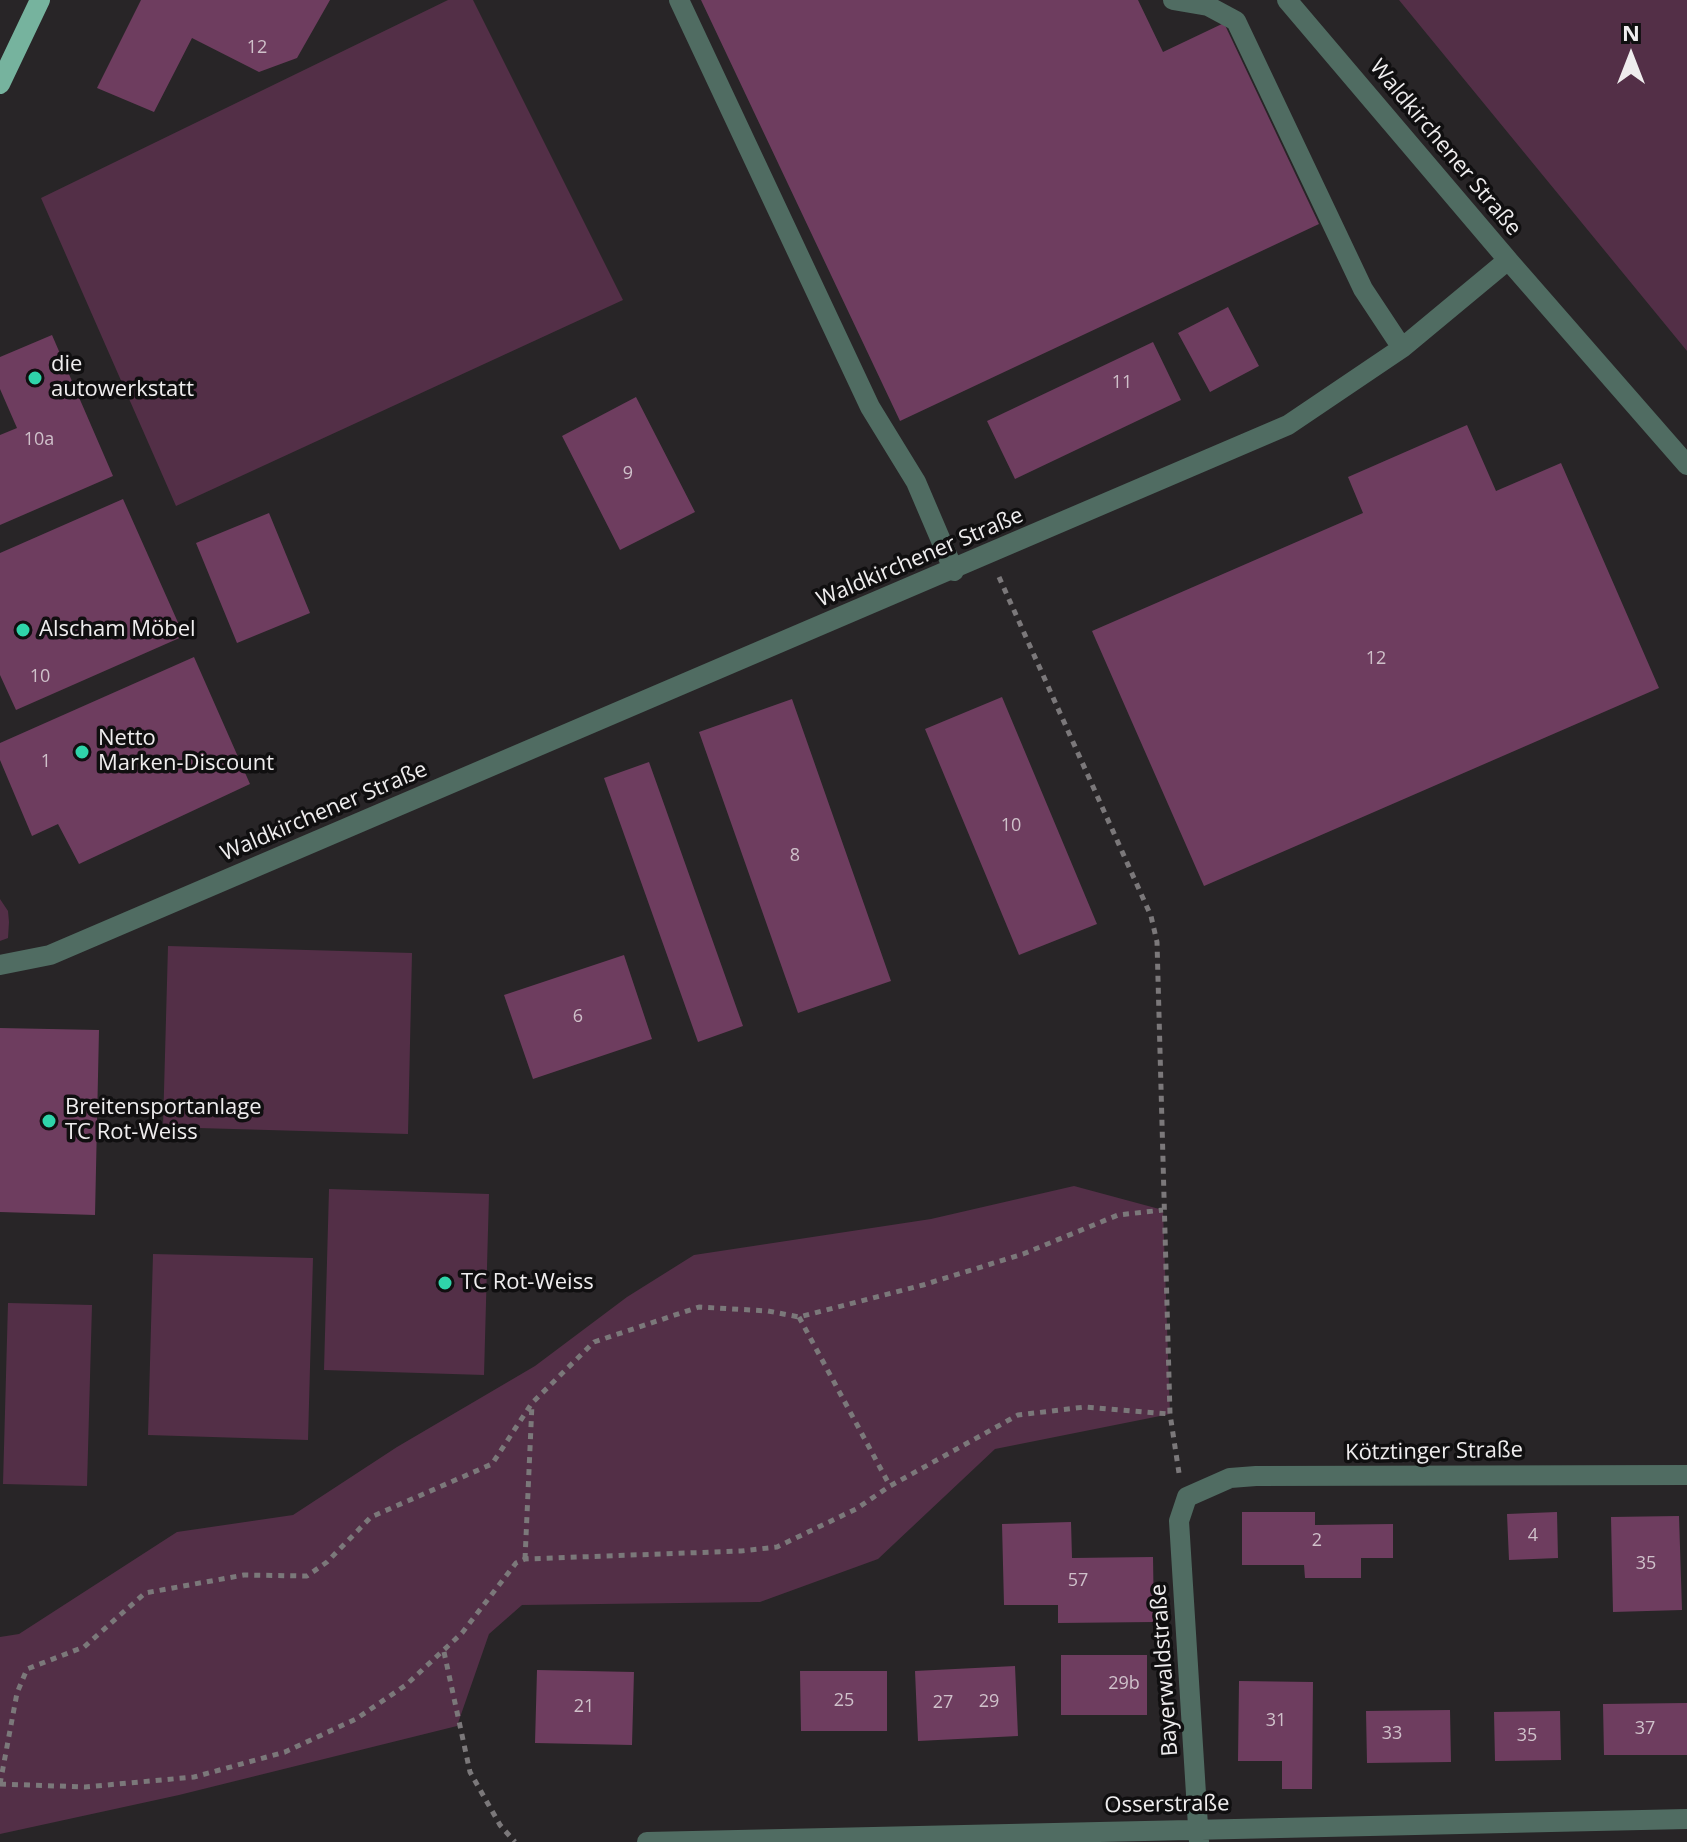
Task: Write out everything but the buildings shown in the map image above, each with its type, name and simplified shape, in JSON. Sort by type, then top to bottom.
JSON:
[{"type":"main road","points":[[0,84],[40,0]]},
{"type":"street","points":[[679,0],[870,407],[916,482],[954,571]]},
{"type":"street","points":[[1173,0],[1208,6],[1236,21],[1363,289],[1402,348]]},
{"type":"street","name":"Waldkirchener Straße","points":[[0,965],[50,955],[954,571],[1288,425],[1402,348],[1508,260],[1287,0]]},
{"type":"street","points":[[1508,260],[1687,465]]},
{"type":"street","name":"Kötztinger Straße","points":[[1187,1497],[1230,1478],[1256,1476],[1687,1475]]},
{"type":"street","name":"Bayerwaldstraße","points":[[1187,1497],[1179,1521],[1199,1835]]},
{"type":"street","name":"Osserstraße","points":[[647,1842],[1199,1835],[1687,1819]]},
{"type":"path","points":[[989,556],[1151,916],[1157,942],[1170,1414],[1178,1471],[1187,1497]]},
{"type":"path","points":[[1163,1210],[1118,1215],[1023,1254],[923,1285],[799,1317],[768,1311],[699,1307],[594,1342],[532,1403],[492,1464],[371,1517],[327,1562],[307,1576],[244,1575],[145,1593],[84,1647],[27,1669],[17,1693],[0,1784],[85,1787],[194,1777],[285,1752],[356,1719],[406,1685],[443,1651],[516,1563],[525,1559],[777,1547],[856,1509],[890,1486],[1018,1415],[1085,1407],[1170,1414]]},
{"type":"path","points":[[799,1317],[890,1486]]},
{"type":"path","points":[[525,1559],[532,1403]]},
{"type":"path","points":[[443,1651],[470,1772],[500,1825],[515,1842]]},
{"type":"shaded area","points":[[448,0],[473,0],[623,300],[176,506],[41,198]]},
{"type":"shaded area","points":[[1399,0],[1687,0],[1687,351]]},
{"type":"shaded area","points":[[0,899],[8,911],[9,922],[8,938],[0,941]]},
{"type":"shaded area","points":[[168,946],[412,953],[408,1134],[163,1127]]},
{"type":"shaded area","points":[[1074,1186],[1163,1210],[1170,1414],[995,1449],[878,1559],[760,1602],[522,1605],[489,1634],[457,1726],[179,1795],[0,1834],[0,1637],[19,1634],[177,1532],[293,1515],[397,1447],[535,1366],[627,1297],[694,1255],[931,1219]]},
{"type":"shaded area","points":[[329,1189],[489,1194],[484,1375],[324,1370]]},
{"type":"shaded area","points":[[153,1254],[313,1258],[308,1440],[148,1435]]},
{"type":"shaded area","points":[[8,1303],[92,1305],[87,1486],[3,1484]]},
{"type":"place","name":"die autowerkstatt","points":[[35,378]]},
{"type":"place","name":"Alscham Möbel","points":[[23,630]]},
{"type":"place","name":"Netto Marken-Discount","points":[[82,752]]},
{"type":"place","name":"Breitensportanlage TC Rot-Weiss","points":[[49,1121]]},
{"type":"place","name":"TC Rot-Weiss","points":[[445,1283]]}]
